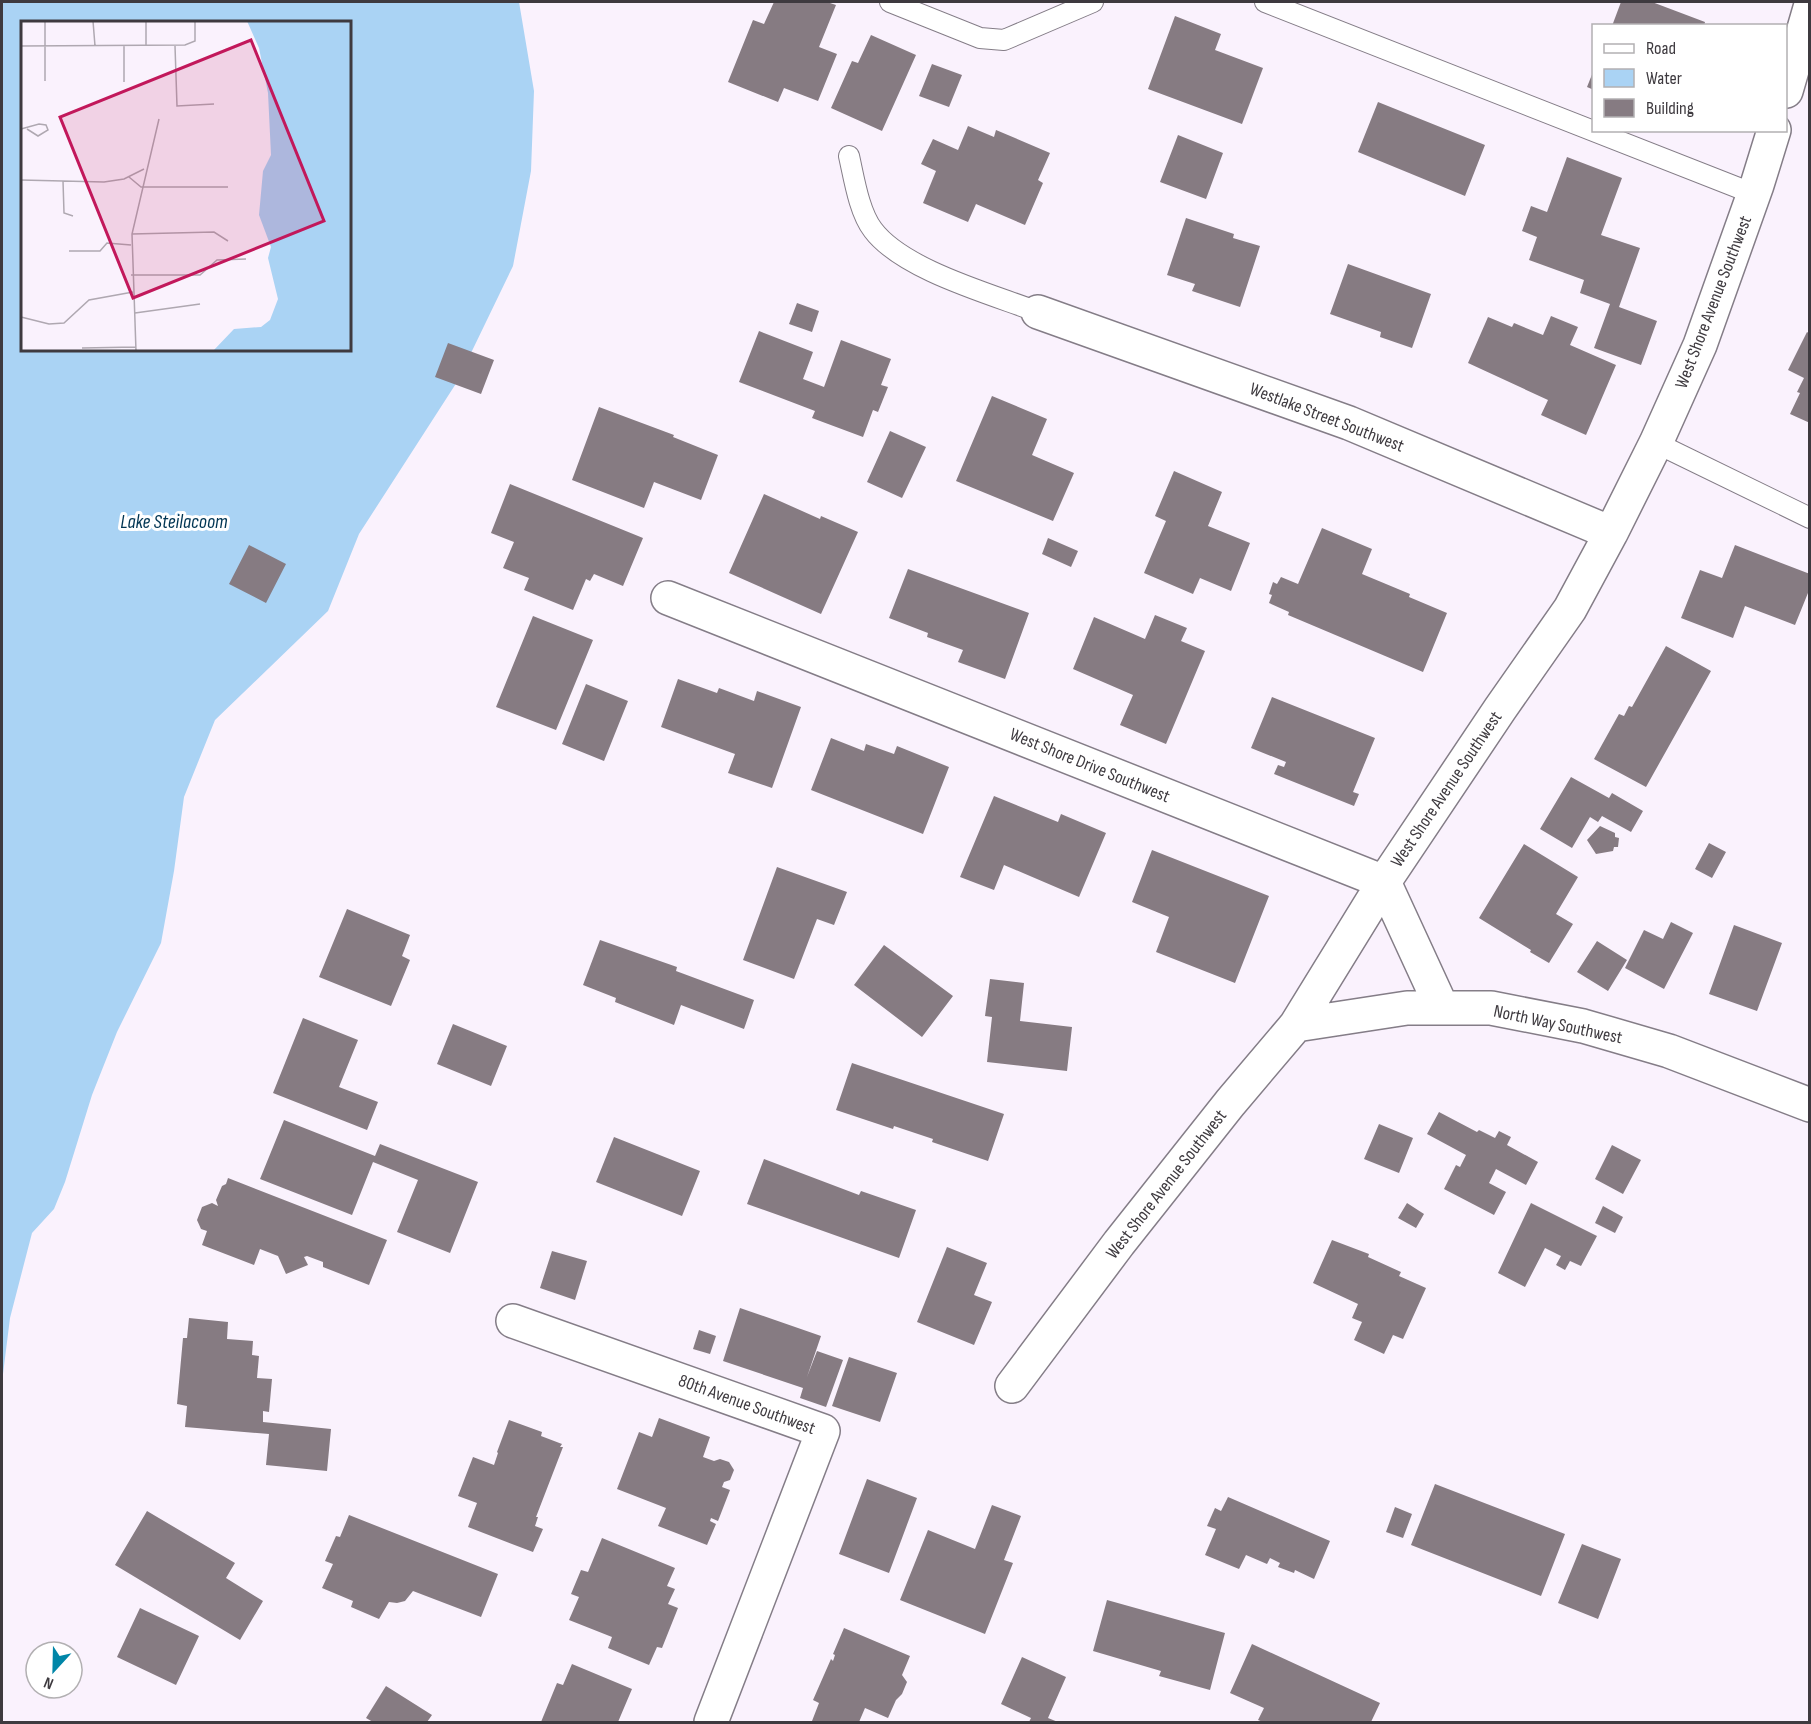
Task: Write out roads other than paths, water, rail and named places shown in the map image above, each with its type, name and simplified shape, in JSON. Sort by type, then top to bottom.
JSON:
[{"type":"street","points":[[1787,87],[1803,53],[1809,8]]},
{"type":"street","name":"West Shore Avenue Southwest","points":[[1012,1386],[1119,1243],[1230,1103],[1296,1025],[1384,882],[1570,609],[1656,443],[1700,345],[1754,194],[1772,132]]},
{"type":"street","name":"Westlake Street Southwest","points":[[1038,312],[1349,423],[1611,533]]},
{"type":"street","name":"West Shore Drive Southwest","points":[[668,598],[1384,882]]},
{"type":"street","points":[[1384,882],[1442,1008]]},
{"type":"street","name":"North Way Southwest","points":[[1296,1025],[1407,1008],[1491,1008],[1583,1026],[1669,1051],[1809,1105]]},
{"type":"street","name":"80th Avenue Southwest","points":[[513,1321],[823,1431],[711,1722]]},
{"type":"lane","points":[[890,2],[980,38],[1004,40],[1092,2]]},
{"type":"lane","points":[[1265,2],[1592,130]]},
{"type":"lane","points":[[1596,132],[1754,194]]},
{"type":"lane","points":[[849,156],[861,202],[873,230],[897,253],[931,271],[1038,312]]},
{"type":"lane","points":[[1656,443],[1809,518]]},
{"type":"water","name":"Lake Steilacoom","points":[[2,2],[519,2],[534,91],[531,171],[513,266],[457,382],[359,534],[328,611],[215,720],[184,797],[161,943],[117,1032],[92,1095],[65,1182],[54,1209],[32,1233],[10,1318],[2,1382]]}]
